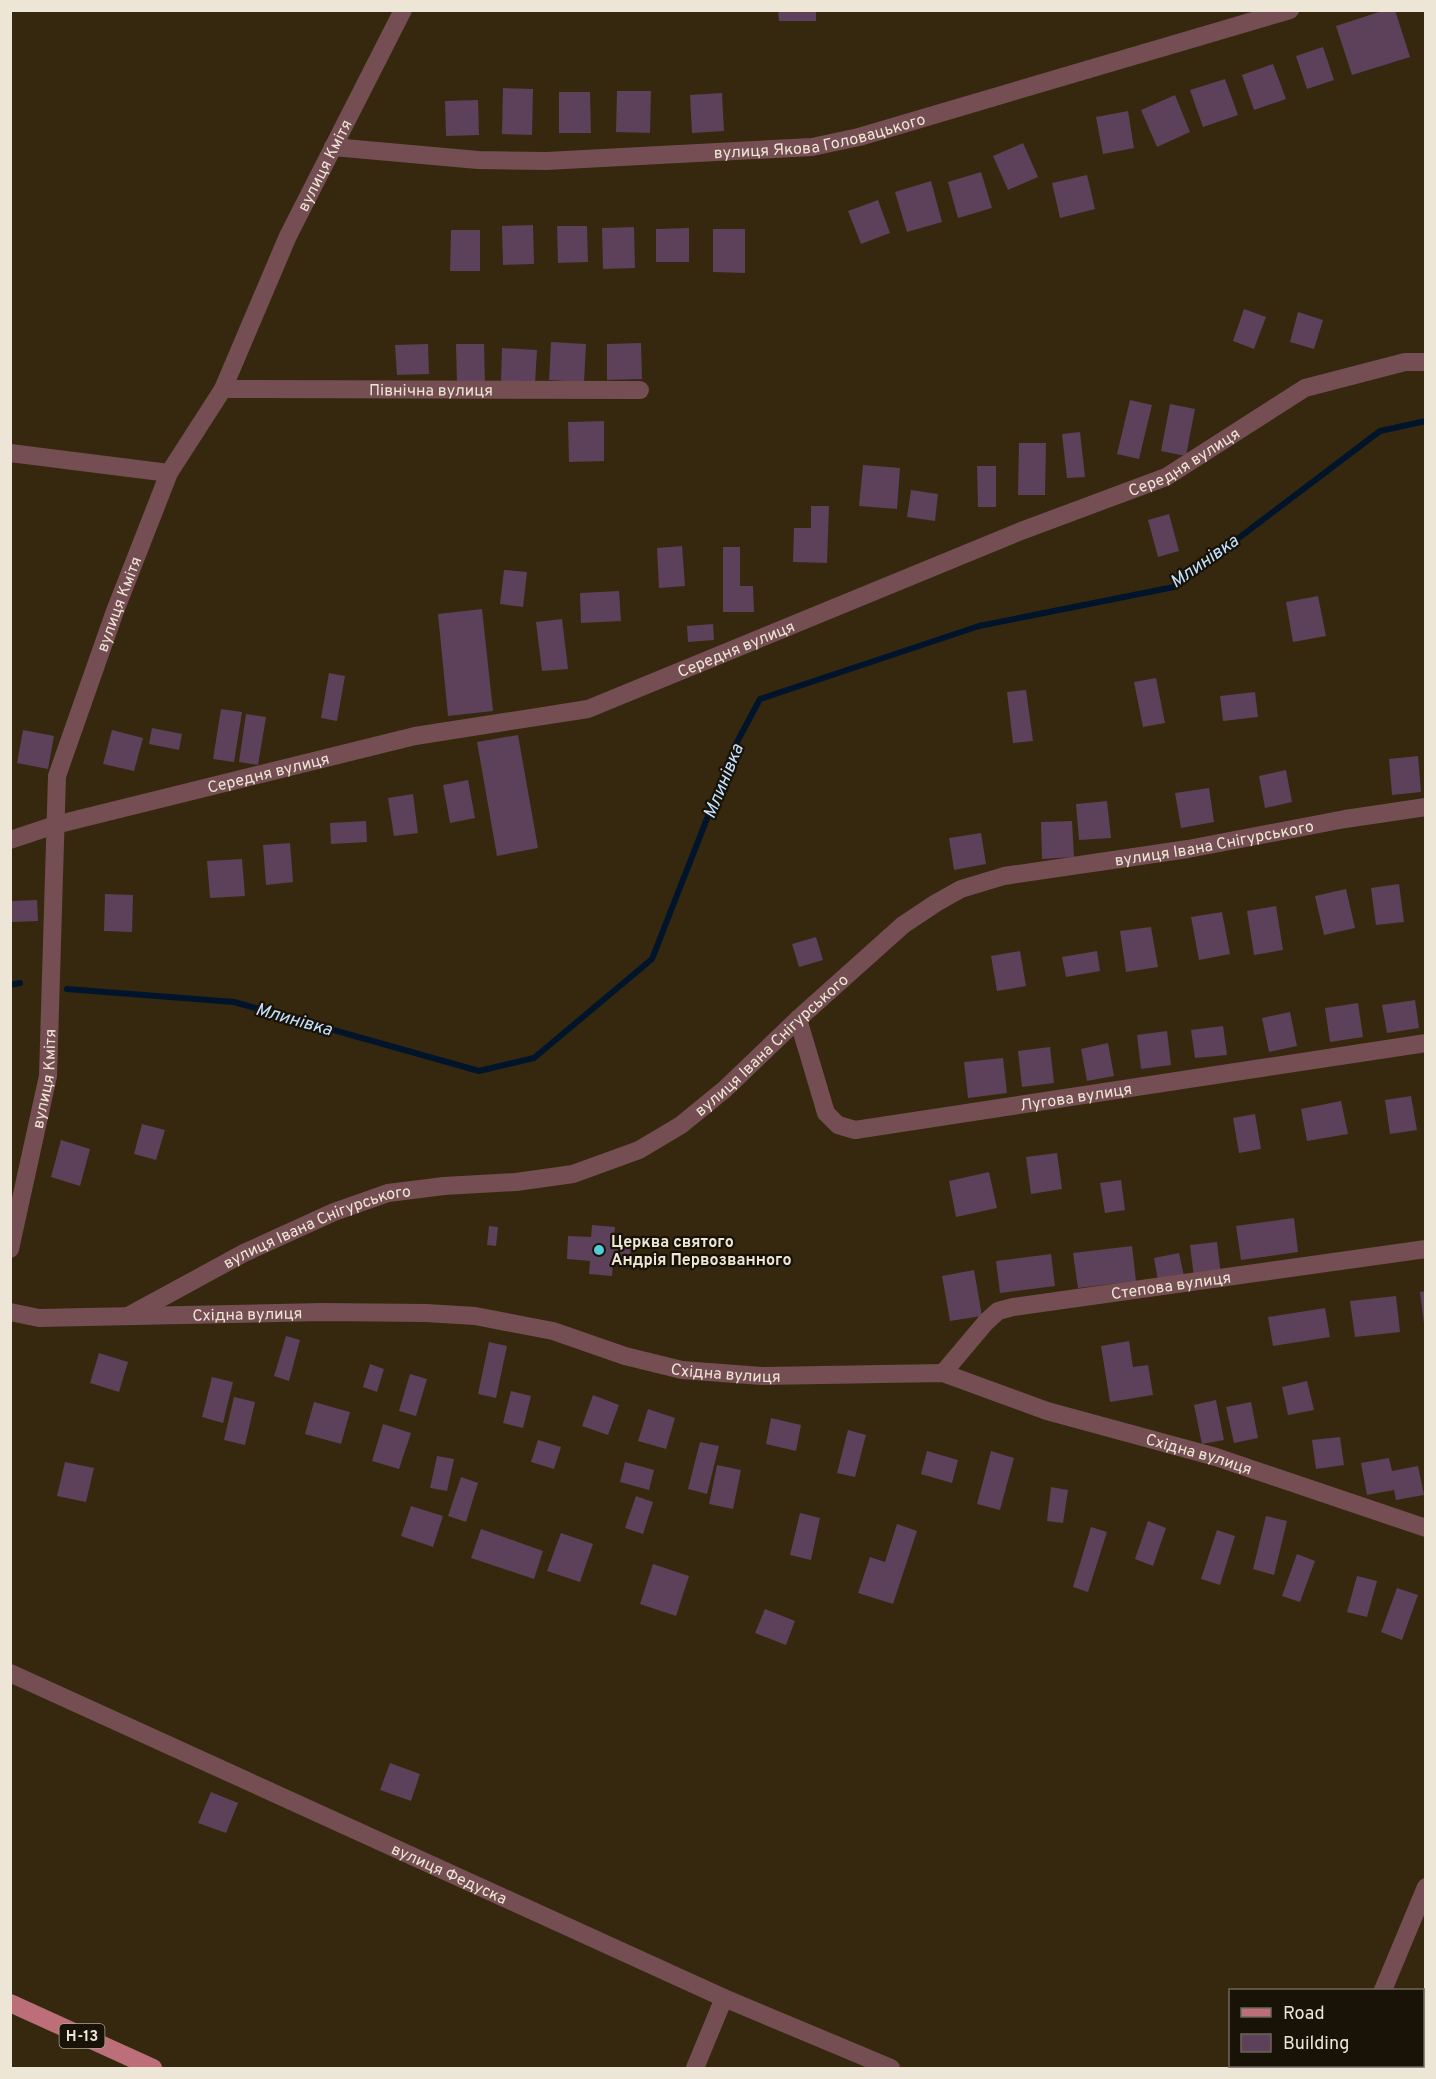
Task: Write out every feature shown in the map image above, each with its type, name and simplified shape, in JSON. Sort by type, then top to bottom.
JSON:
[{"type":"main road","name":"Н-13","points":[[10,2003],[153,2068]]},
{"type":"street","name":"вулиця Кмітя","points":[[10,1249],[48,1076],[57,776],[114,611],[169,473],[223,389],[288,236],[403,10]]},
{"type":"street","name":"вулиця Якова Головацького","points":[[333,147],[478,160],[546,161],[812,147],[870,134],[1290,10]]},
{"type":"street","name":"Середня вулиця","points":[[10,840],[55,825],[415,736],[588,709],[1021,531],[1166,477],[1305,388],[1405,362],[1425,362]]},
{"type":"street","name":"Північна вулиця","points":[[223,389],[640,390]]},
{"type":"street","points":[[10,453],[169,473]]},
{"type":"street","name":"вулиця Івана Снігурського","points":[[125,1317],[244,1253],[334,1212],[388,1193],[444,1186],[516,1182],[573,1174],[639,1150],[681,1125],[725,1089],[798,1019],[903,925],[961,889],[1004,876],[1188,849],[1345,819],[1425,807]]},
{"type":"street","name":"Лугова вулиця","points":[[798,1019],[826,1113],[838,1125],[855,1130],[1425,1043]]},
{"type":"street","name":"Степова вулиця","points":[[943,1373],[986,1322],[998,1311],[1012,1307],[1425,1249]]},
{"type":"street","name":"Східна вулиця","points":[[10,1312],[39,1318],[322,1312],[475,1316],[553,1331],[625,1356],[682,1370],[762,1376],[943,1373],[1047,1411],[1216,1457],[1425,1528]]},
{"type":"street","name":"вулиця Федуска","points":[[10,1673],[724,1998],[891,2068]]},
{"type":"street","points":[[1383,1989],[1425,1887]]},
{"type":"street","points":[[695,2068],[724,1998]]},
{"type":"building","points":[[778,10],[816,10],[816,21],[779,21]]},
{"type":"building","points":[[1385,10],[1395,10],[1410,57],[1352,75],[1336,26]]},
{"type":"building","points":[[1323,47],[1334,80],[1307,89],[1296,56]]},
{"type":"building","points":[[1273,64],[1286,99],[1254,110],[1242,75]]},
{"type":"building","points":[[1225,79],[1238,115],[1203,127],[1190,90]]},
{"type":"building","points":[[503,88],[533,89],[532,135],[502,134]]},
{"type":"building","points":[[617,91],[651,91],[650,133],[616,132]]},
{"type":"building","points":[[559,92],[590,92],[591,133],[559,133]]},
{"type":"building","points":[[722,93],[724,131],[692,133],[690,95]]},
{"type":"building","points":[[1175,95],[1190,132],[1157,147],[1141,110]]},
{"type":"building","points":[[478,100],[479,135],[446,136],[445,101]]},
{"type":"building","points":[[1128,111],[1134,148],[1103,154],[1096,117]]},
{"type":"building","points":[[1023,143],[1038,177],[1008,190],[993,156]]},
{"type":"building","points":[[981,172],[992,208],[958,218],[948,182]]},
{"type":"building","points":[[1087,175],[1095,209],[1060,218],[1052,183]]},
{"type":"building","points":[[931,181],[942,222],[907,232],[895,192]]},
{"type":"building","points":[[878,200],[890,233],[861,244],[848,211]]},
{"type":"building","points":[[533,225],[534,264],[503,265],[502,226]]},
{"type":"building","points":[[557,226],[587,226],[588,262],[558,263]]},
{"type":"building","points":[[634,227],[635,268],[603,269],[602,228]]},
{"type":"building","points":[[689,228],[689,262],[656,262],[656,229]]},
{"type":"building","points":[[713,229],[745,229],[745,273],[713,272]]},
{"type":"building","points":[[451,230],[480,230],[480,271],[450,271]]},
{"type":"building","points":[[1244,309],[1266,317],[1254,349],[1233,341]]},
{"type":"building","points":[[1298,312],[1323,320],[1314,349],[1290,342]]},
{"type":"building","points":[[551,342],[586,344],[584,382],[549,380]]},
{"type":"building","points":[[641,343],[642,379],[607,380],[607,344]]},
{"type":"building","points":[[428,344],[429,374],[397,375],[395,345]]},
{"type":"building","points":[[456,344],[484,344],[485,385],[457,385]]},
{"type":"building","points":[[502,348],[537,350],[535,383],[501,381]]},
{"type":"building","points":[[1130,400],[1152,405],[1139,459],[1117,454]]},
{"type":"building","points":[[1170,404],[1195,409],[1186,456],[1161,451]]},
{"type":"building","points":[[604,421],[604,461],[569,462],[568,422]]},
{"type":"building","points":[[1080,432],[1085,477],[1067,478],[1062,434]]},
{"type":"building","points":[[1019,443],[1046,443],[1045,495],[1018,495]]},
{"type":"building","points":[[863,465],[900,468],[897,509],[859,506]]},
{"type":"building","points":[[977,466],[996,466],[996,507],[978,507]]},
{"type":"building","points":[[911,490],[938,494],[935,521],[907,517]]},
{"type":"building","points":[[811,506],[829,506],[827,563],[793,562],[794,528],[811,528]]},
{"type":"building","points":[[1169,514],[1179,551],[1158,557],[1148,520]]},
{"type":"building","points":[[682,546],[685,586],[659,588],[657,548]]},
{"type":"building","points":[[723,547],[740,547],[740,586],[753,586],[754,612],[723,612]]},
{"type":"building","points":[[504,570],[527,572],[523,607],[500,604]]},
{"type":"building","points":[[619,591],[621,621],[581,623],[580,593]]},
{"type":"building","points":[[1318,596],[1326,636],[1293,642],[1286,602]]},
{"type":"building","points":[[482,609],[493,711],[448,716],[438,614]]},
{"type":"building","points":[[562,619],[568,669],[542,671],[536,622]]},
{"type":"building","points":[[713,624],[714,640],[688,642],[687,626]]},
{"type":"building","points":[[329,673],[345,676],[337,721],[321,718]]},
{"type":"building","points":[[1156,678],[1165,723],[1143,727],[1134,682]]},
{"type":"building","points":[[1026,690],[1033,741],[1013,743],[1007,692]]},
{"type":"building","points":[[1255,692],[1258,717],[1223,721],[1220,696]]},
{"type":"building","points":[[221,709],[242,712],[234,762],[213,759]]},
{"type":"building","points":[[246,714],[266,717],[258,765],[239,762]]},
{"type":"building","points":[[152,728],[182,734],[179,750],[149,744]]},
{"type":"building","points":[[23,730],[54,736],[48,769],[17,763]]},
{"type":"building","points":[[112,730],[143,738],[134,771],[103,764]]},
{"type":"building","points":[[518,735],[538,848],[497,856],[477,742]]},
{"type":"building","points":[[1418,756],[1421,792],[1392,795],[1389,759]]},
{"type":"building","points":[[1286,770],[1292,802],[1265,808],[1259,776]]},
{"type":"building","points":[[468,780],[475,818],[450,823],[443,785]]},
{"type":"building","points":[[1209,788],[1214,822],[1181,828],[1175,793]]},
{"type":"building","points":[[413,794],[418,833],[394,836],[388,798]]},
{"type":"building","points":[[1107,801],[1111,838],[1079,840],[1076,804]]},
{"type":"building","points":[[366,821],[367,842],[331,844],[330,823]]},
{"type":"building","points":[[1072,821],[1074,857],[1042,859],[1041,822]]},
{"type":"building","points":[[981,833],[986,864],[954,870],[949,838]]},
{"type":"building","points":[[290,843],[293,882],[266,885],[263,845]]},
{"type":"building","points":[[242,859],[245,896],[210,898],[207,861]]},
{"type":"building","points":[[1399,884],[1404,922],[1376,925],[1371,888]]},
{"type":"building","points":[[1346,889],[1355,928],[1324,935],[1315,896]]},
{"type":"building","points":[[105,894],[133,895],[132,932],[104,931]]},
{"type":"building","points":[[37,900],[38,921],[12,922],[11,901]]},
{"type":"building","points":[[1276,906],[1283,950],[1254,955],[1247,911]]},
{"type":"building","points":[[1222,912],[1230,954],[1199,960],[1191,917]]},
{"type":"building","points":[[1151,927],[1158,967],[1126,972],[1120,931]]},
{"type":"building","points":[[816,937],[823,960],[799,967],[792,944]]},
{"type":"building","points":[[1020,951],[1026,986],[997,991],[991,956]]},
{"type":"building","points":[[1097,951],[1100,971],[1066,977],[1062,957]]},
{"type":"building","points":[[1415,1000],[1419,1028],[1387,1033],[1382,1005]]},
{"type":"building","points":[[1358,1003],[1363,1037],[1330,1042],[1325,1008]]},
{"type":"building","points":[[1290,1012],[1297,1046],[1269,1052],[1262,1018]]},
{"type":"building","points":[[1223,1026],[1227,1055],[1195,1058],[1191,1030]]},
{"type":"building","points":[[1167,1031],[1171,1065],[1141,1069],[1137,1035]]},
{"type":"building","points":[[1108,1043],[1114,1076],[1087,1081],[1081,1049]]},
{"type":"building","points":[[1050,1047],[1054,1083],[1022,1087],[1018,1051]]},
{"type":"building","points":[[1003,1058],[1007,1093],[968,1098],[964,1062]]},
{"type":"building","points":[[1411,1096],[1417,1130],[1390,1134],[1385,1100]]},
{"type":"building","points":[[1341,1101],[1348,1134],[1307,1141],[1301,1109]]},
{"type":"building","points":[[1255,1114],[1261,1149],[1239,1153],[1233,1118]]},
{"type":"building","points":[[142,1124],[165,1130],[156,1160],[134,1154]]},
{"type":"building","points":[[61,1140],[90,1149],[80,1186],[51,1177]]},
{"type":"building","points":[[1057,1153],[1062,1189],[1031,1194],[1026,1157]]},
{"type":"building","points":[[989,1172],[997,1208],[956,1217],[949,1181]]},
{"type":"building","points":[[1121,1180],[1125,1210],[1105,1213],[1100,1183]]},
{"type":"building","points":[[1294,1218],[1298,1252],[1241,1260],[1236,1226]]},
{"type":"building","name":"Церква святого Андрія Первозванного","points":[[592,1225],[615,1227],[614,1239],[631,1241],[630,1264],[613,1262],[612,1276],[589,1274],[590,1261],[567,1259],[568,1236],[591,1237]]},
{"type":"building","points":[[489,1226],[498,1227],[496,1246],[487,1245]]},
{"type":"building","points":[[1217,1242],[1221,1275],[1194,1278],[1190,1245]]},
{"type":"building","points":[[1132,1246],[1136,1281],[1078,1288],[1073,1253]]},
{"type":"building","points":[[1179,1253],[1185,1281],[1159,1286],[1154,1258]]},
{"type":"building","points":[[1051,1254],[1055,1286],[1000,1293],[996,1261]]},
{"type":"building","points":[[974,1270],[982,1316],[950,1321],[942,1276]]},
{"type":"building","points":[[1426,1291],[1426,1324],[1424,1324],[1420,1292]]},
{"type":"building","points":[[1396,1296],[1400,1332],[1355,1337],[1350,1301]]},
{"type":"building","points":[[1325,1308],[1330,1337],[1273,1346],[1268,1317]]},
{"type":"building","points":[[286,1336],[300,1340],[289,1381],[274,1376]]},
{"type":"building","points":[[1129,1341],[1133,1367],[1148,1365],[1153,1395],[1110,1402],[1101,1346]]},
{"type":"building","points":[[489,1342],[507,1346],[496,1398],[478,1394]]},
{"type":"building","points":[[99,1353],[128,1362],[119,1392],[90,1383]]},
{"type":"building","points":[[370,1364],[384,1369],[377,1392],[363,1387]]},
{"type":"building","points":[[410,1374],[427,1379],[416,1416],[399,1411]]},
{"type":"building","points":[[212,1377],[233,1382],[223,1423],[202,1417]]},
{"type":"building","points":[[1307,1381],[1314,1410],[1288,1415],[1282,1387]]},
{"type":"building","points":[[511,1391],[531,1396],[523,1428],[503,1423]]},
{"type":"building","points":[[593,1395],[619,1405],[608,1435],[582,1426]]},
{"type":"building","points":[[234,1397],[255,1402],[245,1445],[224,1440]]},
{"type":"building","points":[[1216,1400],[1224,1440],[1202,1444],[1194,1405]]},
{"type":"building","points":[[314,1402],[350,1412],[341,1444],[305,1434]]},
{"type":"building","points":[[1251,1402],[1258,1438],[1234,1443],[1226,1407]]},
{"type":"building","points":[[648,1409],[675,1418],[666,1449],[638,1441]]},
{"type":"building","points":[[771,1418],[801,1425],[796,1451],[766,1444]]},
{"type":"building","points":[[383,1424],[411,1433],[399,1469],[372,1461]]},
{"type":"building","points":[[848,1430],[866,1435],[855,1477],[837,1473]]},
{"type":"building","points":[[1340,1437],[1344,1465],[1316,1469],[1312,1440]]},
{"type":"building","points":[[538,1440],[561,1447],[554,1469],[531,1462]]},
{"type":"building","points":[[700,1442],[719,1446],[707,1494],[688,1489]]},
{"type":"building","points":[[927,1451],[958,1460],[952,1483],[921,1474]]},
{"type":"building","points":[[991,1451],[1014,1458],[1000,1510],[977,1504]]},
{"type":"building","points":[[437,1456],[454,1459],[447,1491],[430,1488]]},
{"type":"building","points":[[1389,1458],[1392,1471],[1418,1466],[1424,1495],[1396,1500],[1394,1490],[1367,1495],[1361,1463]]},
{"type":"building","points":[[65,1462],[94,1468],[86,1502],[57,1496]]},
{"type":"building","points":[[625,1462],[654,1470],[649,1490],[620,1482]]},
{"type":"building","points":[[717,1465],[741,1470],[733,1509],[709,1504]]},
{"type":"building","points":[[461,1477],[478,1483],[466,1522],[448,1516]]},
{"type":"building","points":[[1051,1487],[1068,1490],[1063,1523],[1047,1521]]},
{"type":"building","points":[[636,1496],[653,1502],[643,1534],[625,1528]]},
{"type":"building","points":[[411,1506],[443,1516],[433,1547],[401,1536]]},
{"type":"building","points":[[800,1513],[820,1518],[811,1560],[790,1555]]},
{"type":"building","points":[[1266,1516],[1287,1521],[1274,1575],[1253,1569]]},
{"type":"building","points":[[1148,1521],[1166,1528],[1153,1566],[1135,1559]]},
{"type":"building","points":[[897,1524],[917,1531],[893,1604],[858,1593],[870,1557],[885,1562]]},
{"type":"building","points":[[1091,1527],[1107,1532],[1088,1592],[1073,1587]]},
{"type":"building","points":[[481,1529],[543,1551],[534,1579],[471,1558]]},
{"type":"building","points":[[1217,1530],[1235,1536],[1220,1585],[1201,1579]]},
{"type":"building","points":[[561,1533],[593,1544],[580,1582],[547,1571]]},
{"type":"building","points":[[1297,1554],[1315,1561],[1300,1602],[1282,1596]]},
{"type":"building","points":[[653,1564],[689,1576],[676,1616],[640,1604]]},
{"type":"building","points":[[1357,1576],[1377,1581],[1367,1617],[1347,1612]]},
{"type":"building","points":[[1397,1588],[1418,1595],[1402,1640],[1381,1632]]},
{"type":"building","points":[[765,1609],[795,1621],[786,1645],[755,1633]]},
{"type":"building","points":[[390,1763],[420,1774],[411,1801],[380,1790]]},
{"type":"building","points":[[211,1792],[238,1803],[226,1833],[198,1823]]},
{"type":"waterway","name":"Млинівка","points":[[67,989],[234,1002],[479,1071],[534,1058],[652,959],[737,742],[760,699],[979,626],[1174,587],[1380,431],[1426,421]]},
{"type":"waterway","name":"Млинівка","points":[[10,985],[20,983]]},
{"type":"place","name":"Церква святого Андрія Первозванного","points":[[599,1250]]}]
